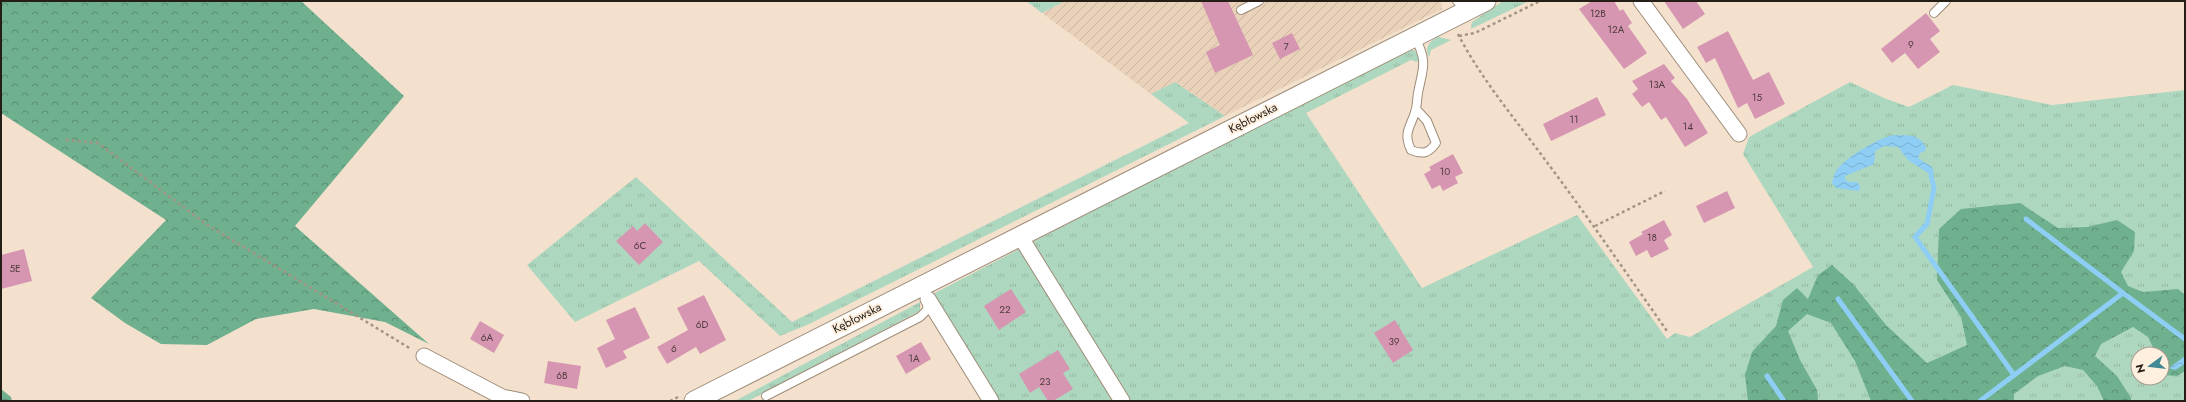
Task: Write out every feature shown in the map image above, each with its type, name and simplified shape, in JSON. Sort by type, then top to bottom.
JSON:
[{"type":"street","name":"Kębłowska","points":[[694,401],[927,291],[1020,236],[1414,37],[1458,10],[1486,1]]},
{"type":"street","points":[[1641,1],[1739,134]]},
{"type":"street","points":[[1020,236],[1122,401]]},
{"type":"street","points":[[927,291],[991,401]]},
{"type":"street","points":[[424,356],[502,397],[522,401]]},
{"type":"lane","points":[[1241,10],[1259,1]]},
{"type":"lane","points":[[1934,13],[1946,1]]},
{"type":"lane","points":[[1414,37],[1424,59],[1424,73],[1418,93],[1416,109],[1407,132],[1406,140],[1411,150],[1424,153],[1430,151],[1436,143],[1426,121],[1416,109]]},
{"type":"lane","points":[[766,396],[920,317],[927,310],[927,291]]},
{"type":"path","points":[[1460,36],[1475,33],[1540,1]]},
{"type":"path","points":[[1458,10],[1460,36],[1504,104],[1595,226],[1667,331]]},
{"type":"path","points":[[66,140],[98,143],[206,224],[364,322],[424,356]]},
{"type":"path","points":[[1595,226],[1665,191]]},
{"type":"shaded area","points":[[1065,1],[1441,1],[1442,9],[1225,116],[1175,82],[1151,94],[1042,13]]},
{"type":"green space","points":[[1,1],[301,1],[404,96],[295,226],[429,344],[385,322],[314,309],[256,319],[207,345],[161,344],[125,323],[91,298],[166,220],[1,113]]},
{"type":"green space","points":[[1026,1],[1065,1],[1042,13]]},
{"type":"green space","points":[[1503,1],[1529,1],[1471,29],[1472,22]]},
{"type":"green space","points":[[1439,37],[1451,40],[1431,50],[1429,57],[1427,50],[1429,44]]},
{"type":"green space","points":[[1410,49],[1415,51],[1421,60],[1417,62],[1411,60],[1306,113],[1422,288],[1577,215],[1667,339],[1675,333],[1690,337],[1813,267],[1743,154],[1749,137],[1850,82],[1884,98],[1909,107],[1953,85],[2052,105],[2185,90],[2185,401],[997,401],[931,295],[1300,103]]},
{"type":"green space","points":[[1175,82],[1225,116],[807,325],[780,336],[699,261],[575,322],[527,265],[636,177],[792,322],[1189,123],[1151,94]]},
{"type":"green space","points":[[2020,203],[2058,228],[2087,227],[2117,220],[2135,232],[2134,251],[2121,272],[2128,286],[2143,292],[2178,289],[2185,295],[2185,371],[2177,376],[2170,376],[2170,346],[2152,346],[2148,337],[2133,327],[2101,344],[2095,356],[2117,376],[2131,398],[2131,401],[2104,401],[2097,386],[2083,370],[2065,366],[2038,376],[2014,394],[2014,401],[1871,401],[1855,361],[1831,323],[1807,314],[1788,331],[1800,360],[1817,390],[1818,401],[1748,401],[1745,375],[1752,352],[1776,326],[1783,300],[1797,288],[1808,299],[1818,275],[1832,265],[1853,284],[1886,325],[1927,363],[1967,345],[1961,317],[1937,280],[1939,229],[1961,209]]},
{"type":"green space","points":[[920,302],[920,311],[748,401],[735,401]]},
{"type":"green space","points":[[1,389],[11,397],[12,401],[1,401]]},
{"type":"water","points":[[1893,135],[1911,136],[1923,142],[1926,147],[1925,151],[1920,153],[1918,158],[1932,167],[1934,173],[1931,175],[1908,160],[1898,147],[1884,146],[1875,151],[1874,164],[1845,176],[1845,179],[1848,182],[1857,182],[1860,186],[1859,191],[1836,188],[1832,183],[1835,172],[1847,160],[1862,149],[1879,140]]},
{"type":"water","points":[[2185,356],[2185,364],[2175,370],[2170,367]]},
{"type":"building","points":[[1201,1],[1228,1],[1253,55],[1215,73],[1206,52],[1220,45]]},
{"type":"building","points":[[1592,1],[1614,1],[1620,11],[1623,9],[1632,23],[1628,26],[1647,53],[1624,69],[1579,9]]},
{"type":"building","points":[[1664,1],[1696,1],[1705,14],[1683,29]]},
{"type":"building","points":[[1926,13],[1940,31],[1930,39],[1940,52],[1918,69],[1905,53],[1892,63],[1881,49]]},
{"type":"building","points":[[1728,31],[1753,80],[1769,72],[1785,104],[1755,119],[1747,103],[1738,108],[1715,58],[1706,63],[1697,47]]},
{"type":"building","points":[[1292,33],[1300,49],[1280,59],[1272,43]]},
{"type":"building","points":[[1664,64],[1675,78],[1671,81],[1687,99],[1708,133],[1685,147],[1666,117],[1661,120],[1649,102],[1642,107],[1632,94],[1638,89],[1632,81]]},
{"type":"building","points":[[1597,97],[1606,115],[1551,141],[1543,124]]},
{"type":"building","points":[[1453,154],[1463,173],[1455,177],[1458,183],[1443,191],[1440,185],[1432,189],[1424,174],[1431,170],[1429,167]]},
{"type":"building","points":[[1727,191],[1735,208],[1704,223],[1696,206]]},
{"type":"building","points":[[1664,220],[1672,235],[1664,240],[1669,249],[1651,258],[1647,250],[1636,256],[1629,242],[1643,234],[1641,232]]},
{"type":"building","points":[[645,223],[663,242],[639,265],[616,241],[633,226],[637,231]]},
{"type":"building","points":[[24,249],[32,281],[1,289],[1,255]]},
{"type":"building","points":[[1011,289],[1026,312],[999,330],[984,306]]},
{"type":"building","points":[[704,295],[726,340],[700,354],[696,347],[667,364],[657,347],[688,330],[677,308]]},
{"type":"building","points":[[635,307],[650,338],[623,351],[627,358],[606,368],[597,348],[615,339],[606,320]]},
{"type":"building","points":[[1395,320],[1413,350],[1393,363],[1374,333]]},
{"type":"building","points":[[480,321],[504,335],[494,353],[470,339]]},
{"type":"building","points":[[921,342],[931,359],[906,374],[896,356]]},
{"type":"building","points":[[1058,350],[1070,369],[1063,373],[1073,389],[1053,401],[1048,401],[1039,387],[1030,393],[1019,374]]},
{"type":"building","points":[[548,361],[581,366],[577,389],[544,383]]},
{"type":"waterway","points":[[1931,175],[1934,188],[1927,224],[1915,237],[2014,375]]},
{"type":"waterway","points":[[1980,401],[2123,293],[2026,219]]},
{"type":"waterway","points":[[2123,293],[2185,339]]},
{"type":"waterway","points":[[1838,299],[1912,401]]},
{"type":"waterway","points":[[1767,376],[1784,401]]}]
